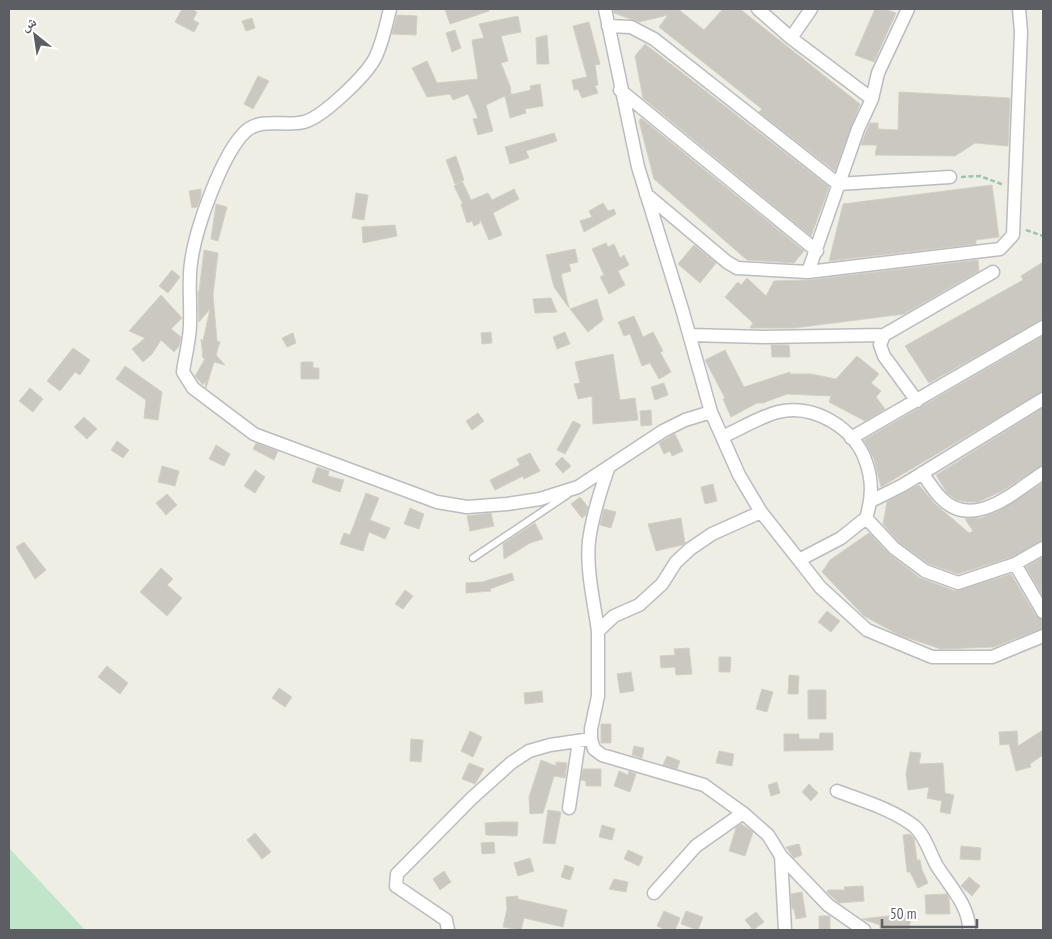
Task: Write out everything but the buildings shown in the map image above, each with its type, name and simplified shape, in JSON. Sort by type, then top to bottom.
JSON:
[{"type":"street","points":[[390,9],[375,58],[333,105],[323,113],[304,122],[260,123],[253,126],[239,138],[228,156],[206,206],[191,262],[190,326],[183,372],[193,388],[254,434],[437,502],[467,507],[540,500],[578,487],[663,432],[686,420],[711,412]]},
{"type":"street","points":[[604,9],[620,90],[646,194],[690,335],[711,412],[739,475],[761,512],[820,587],[867,630],[932,656],[992,657],[1043,636]]},
{"type":"street","points":[[758,9],[791,38],[872,99]]},
{"type":"street","points":[[791,38],[811,9]]},
{"type":"street","points":[[808,272],[817,251],[858,129],[872,99],[878,73],[908,9]]},
{"type":"street","points":[[646,194],[727,262],[738,268],[808,272],[1000,249],[1013,235],[1021,32],[1018,9]]},
{"type":"street","points":[[608,26],[630,27],[654,39],[838,184],[950,177]]},
{"type":"street","points":[[620,90],[817,251]]},
{"type":"street","points":[[690,335],[764,337],[884,334],[993,272]]},
{"type":"street","points":[[851,438],[1043,327]]},
{"type":"street","points":[[884,334],[880,345],[884,356],[917,401]]},
{"type":"street","points":[[871,501],[922,473],[1043,399]]},
{"type":"street","points":[[722,436],[779,412],[812,412],[836,424],[851,438],[866,461],[871,501],[866,518],[841,538],[799,560]]},
{"type":"street","points":[[569,808],[585,740],[591,729],[598,696],[598,631],[591,588],[589,542],[600,490],[608,469]]},
{"type":"street","points":[[922,473],[942,498],[954,507],[967,512],[987,509],[1043,473]]},
{"type":"street","points":[[598,631],[614,616],[639,604],[662,584],[676,562],[690,549],[712,534],[761,512]]},
{"type":"street","points":[[866,518],[894,548],[925,571],[958,583],[1015,564],[1043,548]]},
{"type":"street","points":[[1015,564],[1043,612]]},
{"type":"street","points":[[585,740],[602,756],[704,785],[743,813],[768,836],[781,856],[828,905],[864,930]]},
{"type":"street","points":[[448,930],[446,920],[404,894],[396,886],[397,874],[472,798],[511,763],[529,751],[550,744],[585,740]]},
{"type":"street","points":[[837,792],[895,814],[916,828],[937,866],[956,894],[969,922],[969,930]]},
{"type":"street","points":[[654,893],[696,846],[718,828],[743,813]]},
{"type":"street","points":[[781,856],[785,930]]},
{"type":"lane","points":[[473,558],[578,487]]},
{"type":"path","points":[[950,177],[980,176],[1014,190]]},
{"type":"path","points":[[1013,226],[1043,236]]},
{"type":"green space","points":[[9,848],[85,930],[9,930]]}]
